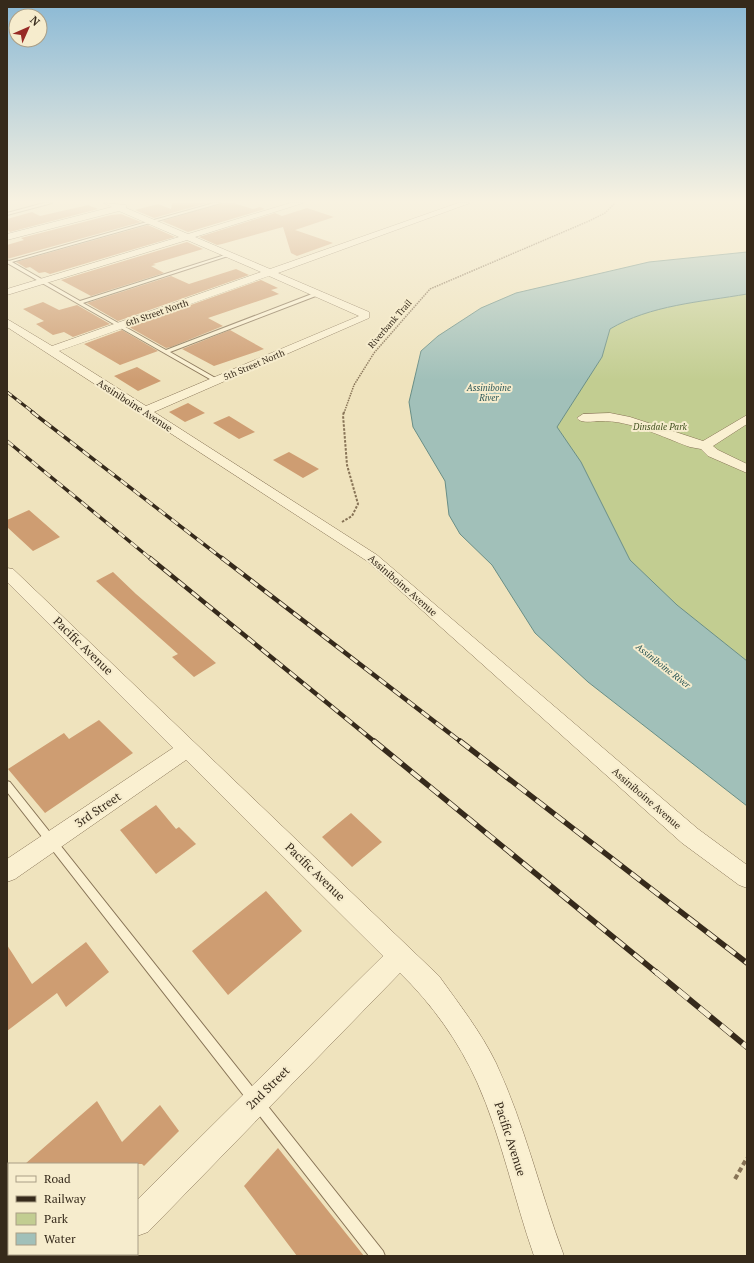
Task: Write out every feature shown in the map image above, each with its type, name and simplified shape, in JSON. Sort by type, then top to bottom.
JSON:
[{"type":"street","points":[[7,292],[106,262]]},
{"type":"street","points":[[244,262],[319,293]]},
{"type":"street","name":"6th Street North","points":[[51,350],[303,262]]},
{"type":"street","name":"5th Street North","points":[[145,411],[364,318],[365,314],[319,293]]},
{"type":"street","name":"Assiniboine Avenue","points":[[7,322],[372,558],[690,836],[747,878]]},
{"type":"street","points":[[583,418],[610,417],[626,420],[695,444],[705,445],[714,453],[747,469]]},
{"type":"street","points":[[705,445],[747,419]]},
{"type":"street","name":"Pacific Avenue","points":[[7,573],[401,955],[430,985],[466,1035],[486,1072],[511,1140],[538,1228],[549,1256]]},
{"type":"street","name":"3rd Street","points":[[7,872],[188,748]]},
{"type":"street","name":"2nd Street","points":[[138,1220],[401,955]]},
{"type":"street","name":"Pacific Avenue","points":[[538,1228],[555,1256]]},
{"type":"lane","points":[[8,262],[217,380]]},
{"type":"lane","points":[[81,302],[205,262]]},
{"type":"lane","points":[[167,351],[319,293]]},
{"type":"lane","points":[[7,785],[378,1256]]},
{"type":"path","name":"Riverbank Trail","points":[[330,530],[352,516],[358,504],[347,465],[343,415],[354,385],[374,353],[430,289],[436,285],[491,262]]},
{"type":"path","points":[[735,1179],[747,1158]]},
{"type":"green space","name":"Dinsdale Park","points":[[747,294],[747,661],[677,605],[630,560],[581,462],[557,427],[602,357],[610,329],[625,321],[659,309]]},
{"type":"water","name":"Assiniboine River","points":[[649,262],[747,262],[747,294],[659,309],[625,321],[610,329],[602,357],[557,427],[581,462],[630,560],[677,605],[747,661],[747,806],[588,682],[535,633],[492,565],[460,534],[449,515],[445,481],[413,427],[409,402],[421,351],[438,336],[481,308],[516,293]]},
{"type":"building","points":[[16,262],[91,262],[50,274],[45,272],[39,273],[30,267],[26,268]]},
{"type":"building","points":[[121,262],[160,262],[151,266],[164,273],[91,296],[61,280]]},
{"type":"building","points":[[236,269],[249,275],[118,321],[87,303],[171,276],[189,284]]},
{"type":"building","points":[[261,280],[278,288],[271,290],[279,294],[208,318],[223,326],[171,347],[166,348],[129,327]]},
{"type":"building","points":[[43,302],[59,310],[77,305],[110,324],[73,337],[64,332],[53,335],[36,324],[44,321],[23,309]]},
{"type":"building","points":[[122,330],[158,351],[120,365],[84,344]]},
{"type":"building","points":[[230,330],[264,349],[214,366],[182,349]]},
{"type":"building","points":[[137,367],[161,381],[138,391],[114,376]]},
{"type":"building","points":[[188,403],[205,413],[185,422],[169,412]]},
{"type":"building","points":[[229,416],[255,432],[239,439],[213,423]]},
{"type":"building","points":[[289,452],[319,469],[303,478],[273,460]]},
{"type":"building","points":[[29,510],[60,537],[33,551],[7,527],[7,520]]},
{"type":"building","points":[[113,572],[136,594],[216,663],[194,677],[172,657],[178,654],[96,581]]},
{"type":"building","points":[[99,720],[133,753],[45,813],[8,769],[64,733],[69,739]]},
{"type":"building","points":[[156,805],[176,829],[179,827],[196,844],[156,874],[120,830]]},
{"type":"building","points":[[351,813],[382,842],[352,867],[322,837]]},
{"type":"building","points":[[266,891],[302,931],[228,995],[192,951]]},
{"type":"building","points":[[86,942],[109,972],[66,1007],[57,993],[7,1031],[7,945],[32,984]]},
{"type":"building","points":[[97,1101],[122,1142],[160,1105],[179,1131],[144,1166],[138,1163],[26,1163]]},
{"type":"building","points":[[278,1148],[364,1256],[297,1256],[244,1186]]},
{"type":"railway","points":[[7,392],[34,413]]},
{"type":"railway","points":[[32,412],[223,559]]},
{"type":"railway","points":[[7,441],[151,559]]},
{"type":"railway","points":[[150,558],[375,742]]},
{"type":"railway","points":[[222,558],[461,742]]},
{"type":"railway","points":[[374,741],[657,973]]},
{"type":"railway","points":[[460,741],[747,963]]},
{"type":"railway","points":[[656,972],[747,1047]]}]
